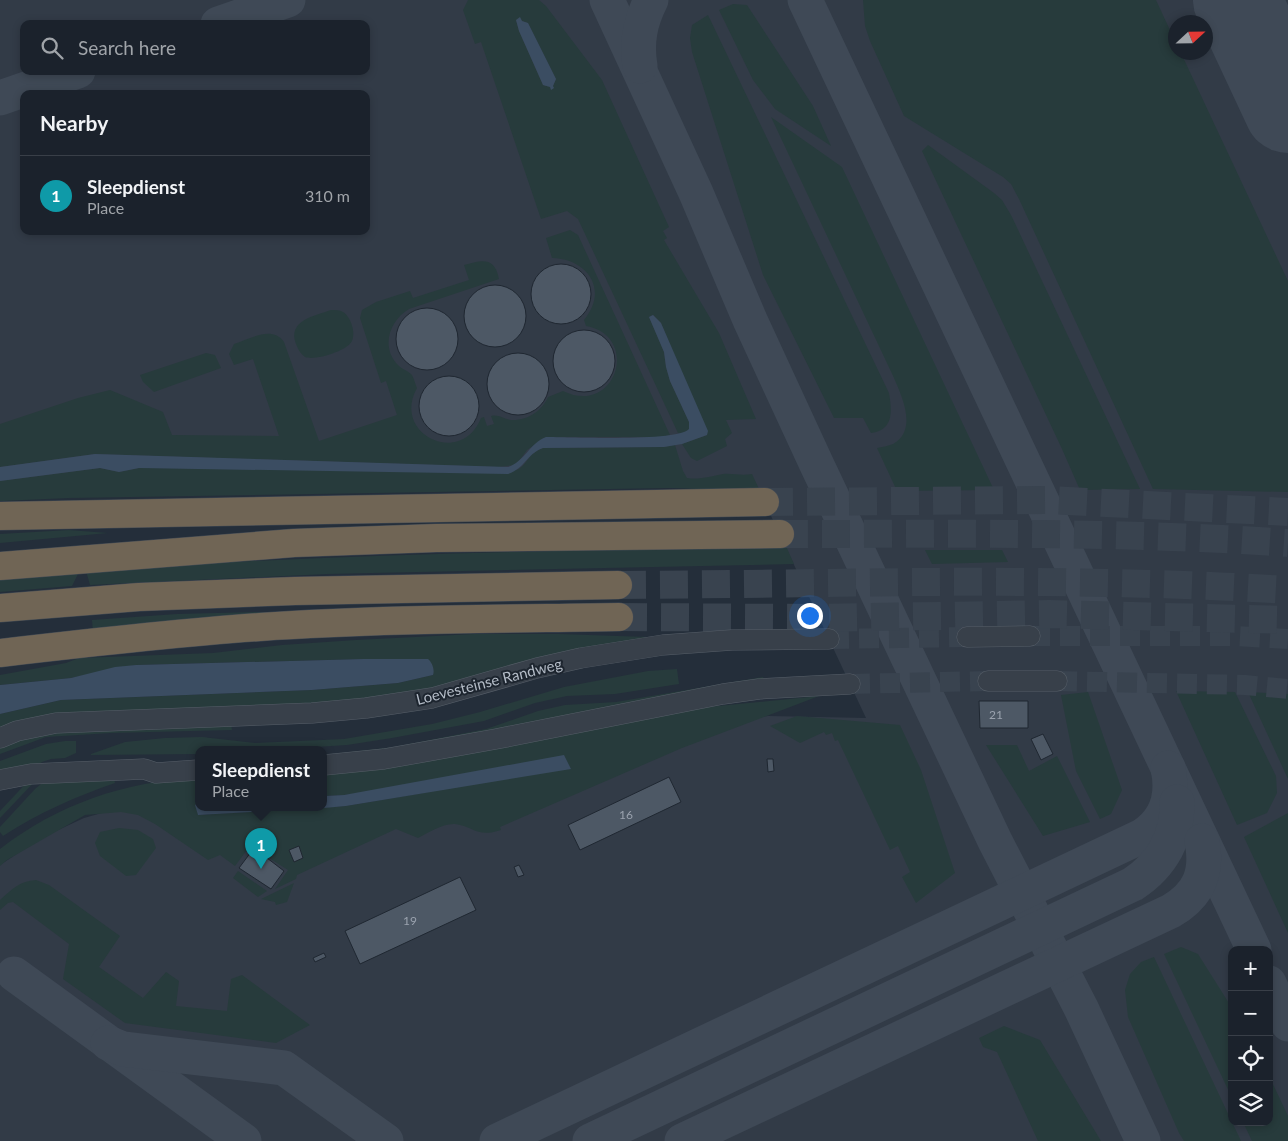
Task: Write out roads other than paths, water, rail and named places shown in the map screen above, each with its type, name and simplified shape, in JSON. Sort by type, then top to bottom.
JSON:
[{"type":"highway","points":[[0,516],[765,502]]},
{"type":"highway","points":[[0,566],[294,543],[436,538],[780,534]]},
{"type":"highway","points":[[0,608],[139,598],[295,591],[618,585]]},
{"type":"highway","points":[[0,653],[156,635],[261,627],[394,621],[619,616]]},
{"type":"street","points":[[967,636],[1030,636]]},
{"type":"street","name":"Loevesteinse Randweg","points":[[0,738],[17,731],[56,723],[312,713],[366,708],[432,698],[537,668],[581,658],[663,644],[732,640],[829,639]]},
{"type":"street","points":[[988,681],[1057,681]]},
{"type":"street","points":[[327,765],[384,759],[477,743],[723,694],[759,689],[850,684]]},
{"type":"street","points":[[0,780],[31,774],[144,769],[156,773],[195,770]]},
{"type":"water","points":[[520,17],[522,21],[528,23],[556,79],[554,88],[551,90],[550,87],[543,85],[519,31],[516,20]]},
{"type":"water","points":[[653,315],[661,323],[708,431],[707,435],[682,444],[664,447],[543,448],[533,454],[519,468],[508,474],[139,468],[119,472],[100,468],[0,481],[0,467],[95,454],[508,467],[514,465],[540,440],[546,437],[645,437],[681,433],[689,429],[689,422],[670,381],[664,352],[649,317]]},
{"type":"water","points":[[363,659],[428,659],[433,666],[434,673],[433,675],[398,683],[312,690],[61,700],[0,714],[0,685],[71,678],[115,667]]},
{"type":"water","points":[[564,755],[571,769],[327,808],[327,796],[344,795]]},
{"type":"water","points":[[197,811],[269,811],[198,815]]},
{"type":"tunnel","points":[[765,502],[1047,500],[1288,512]]},
{"type":"tunnel","points":[[780,534],[1098,535],[1288,543]]},
{"type":"tunnel","points":[[618,585],[1037,582],[1121,583],[1288,590]]},
{"type":"tunnel","points":[[619,617],[819,618],[1049,614],[1288,620]]},
{"type":"tunnel","points":[[1030,636],[1235,636],[1288,639]]},
{"type":"tunnel","points":[[829,639],[967,637]]},
{"type":"tunnel","points":[[850,684],[988,681]]},
{"type":"tunnel","points":[[1057,681],[1245,685],[1288,689]]},
{"type":"place","name":"Sleepdienst","points":[[261,869]]}]
